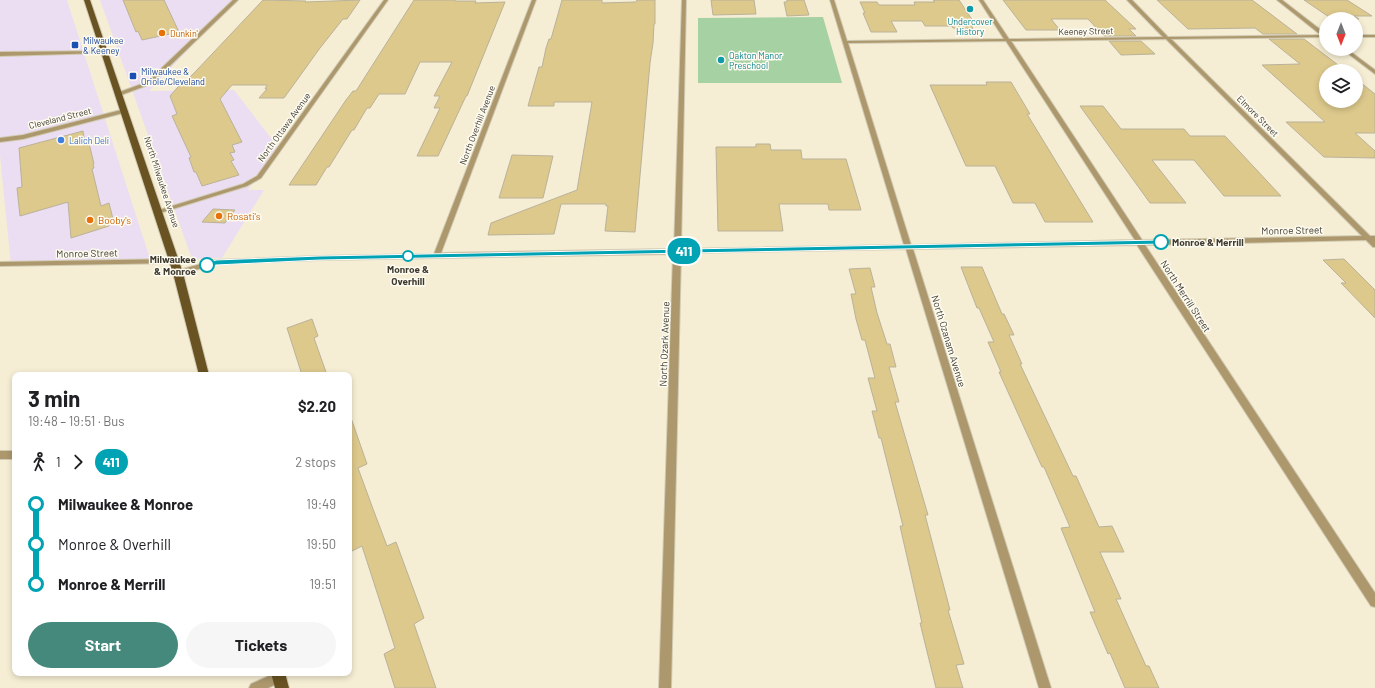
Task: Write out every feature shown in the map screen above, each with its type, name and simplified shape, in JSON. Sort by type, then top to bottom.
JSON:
[{"type":"main road","name":"North Milwaukee Avenue","points":[[88,0],[178,273],[203,372]]},
{"type":"street","points":[[119,94],[149,83],[236,0]]},
{"type":"street","name":"North Ottawa Avenue","points":[[158,212],[246,185],[259,177],[386,0]]},
{"type":"street","name":"North Overhill Avenue","points":[[437,256],[534,0]]},
{"type":"street","name":"North Ozark Avenue","points":[[665,688],[684,0]]},
{"type":"street","name":"North Ozanam Avenue","points":[[832,0],[1045,688]]},
{"type":"street","name":"North Merrill Street","points":[[981,0],[1375,602]]},
{"type":"street","name":"Elmore Street","points":[[1129,0],[1371,238],[1375,245]]},
{"type":"street","points":[[1278,0],[1319,31]]},
{"type":"street","name":"Keeney Street","points":[[846,42],[1319,36]]},
{"type":"street","points":[[1363,36],[1375,36]]},
{"type":"street","points":[[0,54],[105,52]]},
{"type":"street","points":[[1353,56],[1375,72]]},
{"type":"street","name":"Cleveland Street","points":[[0,140],[23,137],[125,111]]},
{"type":"street","name":"Monroe Street","points":[[178,273],[216,262],[320,258],[1371,238]]},
{"type":"street","name":"Monroe Street","points":[[0,264],[174,261]]},
{"type":"street","points":[[0,455],[12,455]]},
{"type":"street","points":[[255,688],[279,679]]},
{"type":"shaded area","points":[[0,0],[67,0],[151,262],[11,266],[0,156]]},
{"type":"shaded area","points":[[100,0],[235,0],[149,91],[234,90],[278,147],[248,190],[264,190],[222,258],[192,259]]},
{"type":"green space","points":[[823,17],[842,83],[698,83],[698,18]]},
{"type":"building","points":[[123,0],[164,0],[179,32],[142,40],[138,31],[136,32]]},
{"type":"building","points":[[263,0],[306,1],[305,2],[360,0],[347,19],[343,19],[320,48],[284,98],[259,98],[267,89],[265,89],[267,85],[232,85],[220,99],[242,142],[232,145],[235,152],[230,153],[234,160],[231,161],[239,175],[202,186],[196,172],[194,172],[189,158],[191,157],[172,116],[177,114],[170,96],[184,80],[187,80],[196,71]]},
{"type":"building","points":[[414,0],[476,1],[475,3],[505,2],[467,96],[438,156],[417,156],[440,108],[434,108],[440,96],[434,96],[452,62],[420,62],[405,94],[379,94],[370,108],[367,108],[354,130],[352,130],[316,185],[289,185],[346,100],[353,91],[356,91]]},
{"type":"building","points":[[562,0],[602,0],[602,3],[655,0],[655,24],[650,63],[635,232],[605,231],[608,206],[606,206],[606,204],[561,204],[554,234],[488,235],[491,223],[577,190],[592,102],[554,102],[554,106],[528,106],[539,67],[542,67],[546,48],[549,39],[551,39]]},
{"type":"building","points":[[711,0],[754,0],[756,14],[713,15]]},
{"type":"building","points":[[787,0],[804,0],[809,15],[787,16],[784,2],[787,2]]},
{"type":"building","points":[[933,0],[959,0],[975,24],[971,24],[973,29],[953,28],[952,26],[925,26],[922,21],[891,21],[897,32],[871,32],[860,2],[877,2],[879,5],[915,5],[914,2],[935,2]]},
{"type":"building","points":[[1003,0],[1105,0],[1136,29],[1129,29],[1136,36],[1104,36],[1088,19],[1051,19],[1060,30],[1026,30]]},
{"type":"building","points":[[1157,0],[1252,0],[1297,34],[1263,34],[1255,28],[1188,29]]},
{"type":"building","points":[[1304,0],[1347,0],[1372,16],[1363,16],[1363,12],[1322,12]]},
{"type":"building","points":[[1269,39],[1304,39],[1319,50],[1319,56],[1326,56],[1337,64],[1319,64],[1319,108],[1363,108],[1363,85],[1375,94],[1375,133],[1355,133],[1375,151],[1375,158],[1324,157],[1286,122],[1325,122],[1262,65],[1300,64]]},
{"type":"building","points":[[1109,41],[1141,41],[1155,54],[1121,55]]},
{"type":"building","points":[[986,82],[1011,82],[1030,114],[1027,114],[1093,222],[1045,222],[1035,203],[1013,203],[995,166],[966,166],[930,85],[987,85]]},
{"type":"building","points":[[1080,106],[1103,106],[1121,129],[1184,129],[1190,136],[1225,136],[1281,196],[1224,196],[1194,160],[1152,160],[1186,203],[1150,203]]},
{"type":"building","points":[[83,131],[85,144],[89,143],[94,164],[94,168],[92,169],[101,206],[109,203],[113,219],[107,221],[109,226],[71,238],[68,202],[20,216],[17,188],[22,187],[19,148]]},
{"type":"building","points":[[756,144],[770,144],[771,150],[801,150],[802,159],[846,159],[861,210],[829,210],[828,204],[779,204],[783,231],[718,231],[716,147],[756,147]]},
{"type":"building","points":[[512,155],[553,156],[543,198],[499,198]]},
{"type":"building","name":"Rosati's","points":[[213,209],[235,210],[225,223],[202,222]]},
{"type":"building","points":[[1344,259],[1375,290],[1375,318],[1341,283],[1346,283],[1323,260]]},
{"type":"building","points":[[961,267],[982,267],[1002,314],[1004,314],[1014,335],[1009,335],[1022,364],[1020,364],[1073,476],[1076,476],[1099,527],[1112,526],[1124,552],[1100,552],[1121,599],[1116,599],[1146,666],[1149,666],[1159,688],[1125,688],[1110,653],[1108,654],[1090,612],[1095,612],[1061,528],[1070,527],[1044,467],[1042,467],[999,372],[1001,372],[988,342],[994,342],[979,308],[977,308]]},
{"type":"building","points":[[870,268],[875,287],[871,287],[877,313],[887,344],[890,344],[896,367],[889,367],[899,402],[895,402],[928,515],[925,515],[950,610],[948,610],[964,664],[956,665],[963,688],[936,688],[920,623],[922,623],[900,526],[903,526],[881,438],[879,438],[872,411],[877,411],[868,378],[875,378],[865,340],[862,340],[856,319],[851,294],[856,294],[849,269]]},
{"type":"building","points":[[312,319],[318,336],[314,338],[326,372],[301,372],[287,328]]},
{"type":"building","points":[[352,421],[367,464],[358,468],[387,546],[396,542],[424,618],[414,624],[436,688],[395,688],[384,654],[395,648],[362,546],[352,551]]},
{"type":"bus line","name":"411","points":[[207,265],[216,262],[320,258],[1161,242]]},
{"type":"place","name":"Undercover History","points":[[970,9]]},
{"type":"place","name":"Dunkin'","points":[[162,33]]},
{"type":"place","name":"Milwaukee & Keeney","points":[[75,45]]},
{"type":"place","name":"Oakton Manor Preschool","points":[[721,60]]},
{"type":"place","name":"Milwaukee & Oriole/Cleveland","points":[[133,76]]},
{"type":"place","name":"Lalich Deli","points":[[61,140]]},
{"type":"place","name":"Rosati's","points":[[219,216]]},
{"type":"place","name":"Booby's","points":[[90,220]]},
{"type":"place","name":"Monroe & Merrill","points":[[1161,242]]},
{"type":"place","name":"Monroe & Overhill","points":[[408,256]]},
{"type":"place","name":"Milwaukee & Monroe","points":[[207,265]]}]
